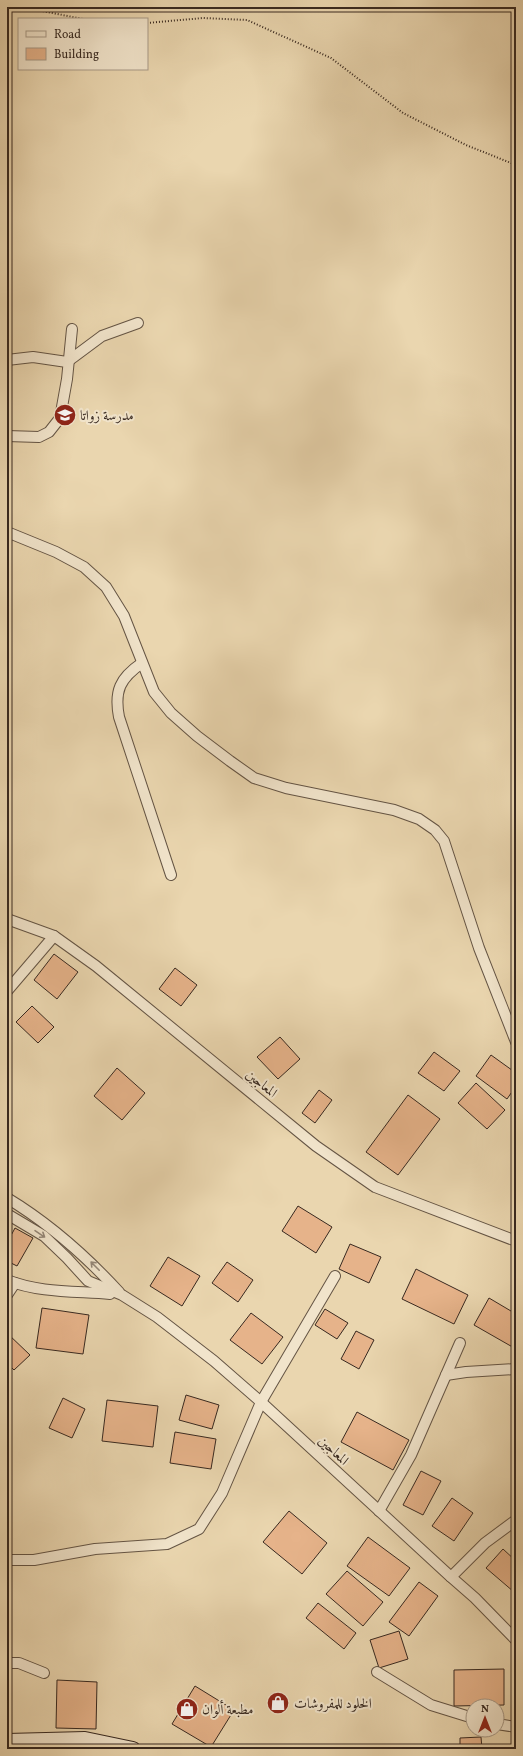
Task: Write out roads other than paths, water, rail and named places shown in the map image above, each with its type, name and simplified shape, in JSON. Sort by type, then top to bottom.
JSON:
[{"type":"main road","points":[[7,1741],[85,1739],[133,1749]]},
{"type":"street","points":[[7,360],[34,357],[68,362],[102,336],[138,323]]},
{"type":"street","points":[[7,436],[39,437],[49,432],[56,425],[60,418],[67,379],[72,329]]},
{"type":"street","points":[[7,532],[56,552],[84,567],[106,587],[124,616],[154,692],[171,713],[197,736],[254,778],[286,788],[394,810],[419,820],[435,830],[444,841],[479,948],[516,1042]]},
{"type":"street","points":[[142,663],[131,670],[125,677],[118,690],[116,702],[119,717],[171,875]]},
{"type":"street","name":"المعاجين","points":[[7,919],[54,936],[96,966],[316,1146],[375,1187],[516,1241]]},
{"type":"street","points":[[7,991],[54,936]]},
{"type":"street","points":[[7,1198],[46,1223],[67,1240],[122,1295]]},
{"type":"street","points":[[7,1214],[44,1236],[88,1281],[122,1295]]},
{"type":"street","points":[[7,1560],[34,1560],[95,1549],[167,1544],[200,1529],[222,1493],[261,1402],[335,1276]]},
{"type":"street","points":[[7,1294],[11,1282],[47,1289],[122,1295]]},
{"type":"street","name":"المعاجين","points":[[122,1295],[157,1317],[214,1361],[261,1402],[450,1577],[475,1598],[516,1640]]},
{"type":"street","points":[[379,1511],[411,1455],[460,1343]]},
{"type":"street","points":[[446,1375],[466,1372],[516,1370]]},
{"type":"street","points":[[450,1577],[485,1543],[516,1520]]},
{"type":"street","points":[[7,1663],[19,1663],[44,1673]]},
{"type":"street","points":[[377,1672],[431,1704],[465,1715]]},
{"type":"street","points":[[505,1725],[516,1727]]},
{"type":"place","name":"مدرسة زواتا","points":[[65,415]]},
{"type":"place","name":"الخلود للمفروشات","points":[[278,1703]]},
{"type":"place","name":"مطبعة ألوان","points":[[187,1709]]}]
